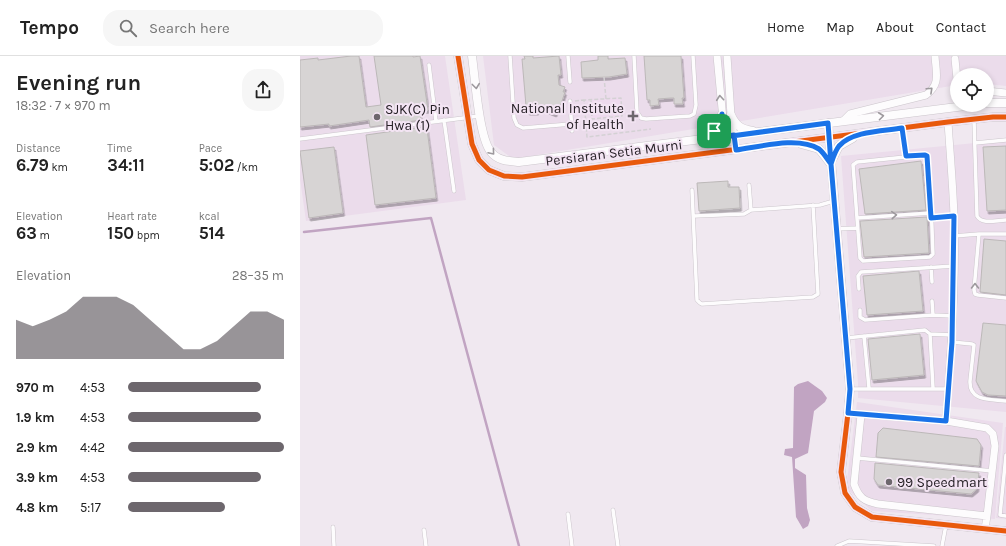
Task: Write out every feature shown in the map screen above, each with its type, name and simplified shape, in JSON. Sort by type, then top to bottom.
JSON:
[{"type":"street","name":"Persiaran Setia Murni","points":[[458,56],[472,144],[479,160],[489,170],[504,176],[522,177],[948,122],[1006,117]]},
{"type":"street","name":"Persiaran Setia Murni","points":[[472,56],[485,141],[491,152],[497,158],[505,161],[519,162],[950,108]]},
{"type":"street","points":[[717,56],[726,151]]},
{"type":"street","points":[[727,56],[731,115],[736,150]]},
{"type":"street","points":[[843,121],[850,114],[926,95],[936,85],[935,56]]},
{"type":"street","points":[[955,59],[956,68]]},
{"type":"street","points":[[994,92],[1006,93]]},
{"type":"street","points":[[994,103],[1006,103]]},
{"type":"street","points":[[705,139],[714,131],[722,114]]},
{"type":"street","points":[[731,115],[738,127],[758,132]]},
{"type":"street","points":[[946,421],[952,338],[954,266],[954,216],[948,122]]},
{"type":"street","points":[[828,123],[850,389],[841,472],[845,494],[855,507],[872,517],[1006,531]]},
{"type":"street","points":[[831,164],[839,146],[865,133]]},
{"type":"street","points":[[793,142],[812,146],[819,150],[831,164]]},
{"type":"street","points":[[848,413],[946,421],[987,428],[993,434],[995,446],[987,516],[984,529]]},
{"type":"street","points":[[861,414],[854,484],[858,494],[866,501],[878,504],[987,516]]},
{"type":"lane","points":[[510,56],[514,118],[517,125],[523,128],[571,124]]},
{"type":"lane","points":[[568,56],[570,82]]},
{"type":"lane","points":[[634,56],[637,112],[641,118],[646,119],[690,116],[694,114],[696,105],[693,56]]},
{"type":"lane","points":[[430,65],[436,121]]},
{"type":"lane","points":[[570,101],[572,131]]},
{"type":"lane","points":[[300,139],[480,116]]},
{"type":"lane","points":[[444,120],[454,191]]},
{"type":"lane","points":[[974,120],[977,216],[983,221],[1006,220]]},
{"type":"lane","points":[[902,128],[906,156]]},
{"type":"lane","points":[[975,143],[1006,140]]},
{"type":"lane","points":[[922,154],[927,156],[933,254],[930,257],[863,261],[860,258],[857,228],[853,168],[855,163],[906,156],[922,154]]},
{"type":"lane","points":[[749,185],[751,210]]},
{"type":"lane","points":[[692,190],[697,300],[700,303],[813,297],[818,294],[814,205]]},
{"type":"lane","points":[[694,216],[744,214],[751,210],[820,205],[834,201]]},
{"type":"lane","points":[[857,218],[931,213]]},
{"type":"lane","points":[[931,218],[954,216]]},
{"type":"lane","points":[[836,229],[857,228]]},
{"type":"lane","points":[[979,234],[974,290],[975,294],[1006,298]]},
{"type":"lane","points":[[954,236],[1006,234]]},
{"type":"lane","points":[[859,289],[858,276],[861,272],[954,266]]},
{"type":"lane","points":[[931,267],[932,282]]},
{"type":"lane","points":[[932,301],[933,314]]},
{"type":"lane","points":[[860,310],[860,317],[865,320],[933,314],[952,316]]},
{"type":"lane","points":[[845,338],[925,330],[930,334],[952,338],[972,344],[974,345],[970,381],[971,392],[975,396],[981,398],[1006,401]]},
{"type":"lane","points":[[930,334],[933,388]]},
{"type":"lane","points":[[864,336],[869,388]]},
{"type":"lane","points":[[850,389],[948,389]]},
{"type":"lane","points":[[1006,455],[1000,515],[1006,516]]},
{"type":"lane","points":[[857,458],[992,471]]},
{"type":"lane","points":[[613,510],[618,546]]},
{"type":"lane","points":[[568,514],[572,546]]},
{"type":"lane","points":[[942,546],[946,525]]},
{"type":"lane","points":[[333,527],[334,546]]},
{"type":"lane","points":[[424,530],[426,546]]},
{"type":"lane","points":[[849,541],[849,546]]},
{"type":"lane","points":[[837,546],[849,541],[934,546]]},
{"type":"path","points":[[604,77],[606,99]]},
{"type":"path","points":[[570,101],[621,98],[622,116],[592,119],[591,100]]},
{"type":"path","points":[[584,100],[587,137],[651,129]]},
{"type":"shaded area","name":"SJK(C) Pin Hwa (1)","points":[[300,56],[445,56],[466,200],[306,221],[300,179]]},
{"type":"shaded area","name":"National Institute of Health","points":[[483,56],[1006,56],[1006,86],[994,85],[994,68],[950,68],[950,86],[513,159],[494,145]]},
{"type":"shaded area","points":[[621,98],[622,116],[592,119],[591,100]]},
{"type":"shaded area","points":[[1006,140],[1006,412],[858,398],[841,156]]},
{"type":"shaded area","points":[[808,381],[822,391],[827,398],[825,402],[814,411],[808,453],[795,459],[795,468],[806,475],[807,508],[810,520],[808,526],[803,529],[796,517],[792,457],[784,455],[785,449],[793,448],[794,387]]},
{"type":"shaded area","points":[[857,402],[1003,423],[995,519],[872,511],[846,488]]},
{"type":"shaded area","points":[[1006,427],[1006,519],[996,518]]},
{"type":"building","points":[[359,56],[366,107],[381,105],[374,56],[420,56],[428,110],[420,111],[421,120],[370,127],[369,120],[329,126],[329,124],[300,127],[300,60],[318,58],[318,60]]},
{"type":"building","points":[[524,56],[533,56],[533,58],[559,56],[561,75],[558,75],[559,85],[565,87],[563,92],[565,92],[559,110],[557,109],[555,114],[537,107],[537,112],[528,112],[528,106],[526,106],[522,59],[525,59]]},
{"type":"building","points":[[598,56],[608,56],[608,59],[625,58],[627,74],[609,77],[582,78],[581,62],[598,60]]},
{"type":"building","points":[[644,56],[681,56],[684,98],[682,98],[683,104],[674,104],[674,98],[671,98],[658,99],[659,105],[650,106],[650,100],[647,100]]},
{"type":"building","points":[[422,127],[422,129],[427,129],[436,198],[375,205],[366,135]]},
{"type":"building","points":[[1006,146],[1006,210],[987,211],[983,147]]},
{"type":"building","points":[[334,147],[343,213],[309,218],[300,151]]},
{"type":"building","points":[[921,161],[926,210],[865,214],[859,169]]},
{"type":"building","points":[[728,181],[728,187],[739,187],[740,208],[699,211],[697,183]]},
{"type":"building","points":[[927,217],[929,253],[864,257],[860,221]]},
{"type":"building","points":[[984,239],[1006,241],[1006,295],[980,292]]},
{"type":"building","points":[[919,271],[923,311],[867,315],[863,276]]},
{"type":"building","points":[[983,323],[1006,325],[1006,396],[988,395],[982,392],[976,381]]},
{"type":"building","points":[[920,334],[924,375],[872,380],[868,339]]},
{"type":"building","points":[[883,428],[977,439],[981,445],[979,466],[876,457],[878,433]]},
{"type":"building","points":[[875,463],[979,473],[977,489],[971,494],[878,485],[874,479]]},
{"type":"waterway","points":[[304,232],[431,218],[519,546]]},
{"type":"cycle path","points":[[458,56],[472,144],[479,160],[489,170],[504,176],[522,177],[948,122],[1006,117]]},
{"type":"cycle path","points":[[828,123],[850,389],[841,472],[845,493],[855,507],[872,517],[1006,531]]},
{"type":"place","name":"National Institute of Health","points":[[633,116]]},
{"type":"place","name":"SJK(C) Pin Hwa (1)","points":[[377,117]]},
{"type":"place","name":"99 Speedmart","points":[[889,482]]},
{"type":"route","points":[[714,131],[705,139],[734,135],[736,150],[793,142],[812,146],[824,154],[831,164],[850,389],[848,413],[946,421],[952,342],[954,216],[931,218],[927,156],[922,154],[906,156],[902,128],[865,133],[844,142],[839,146],[831,164],[828,123],[734,135],[724,137],[722,114],[714,131]]}]
